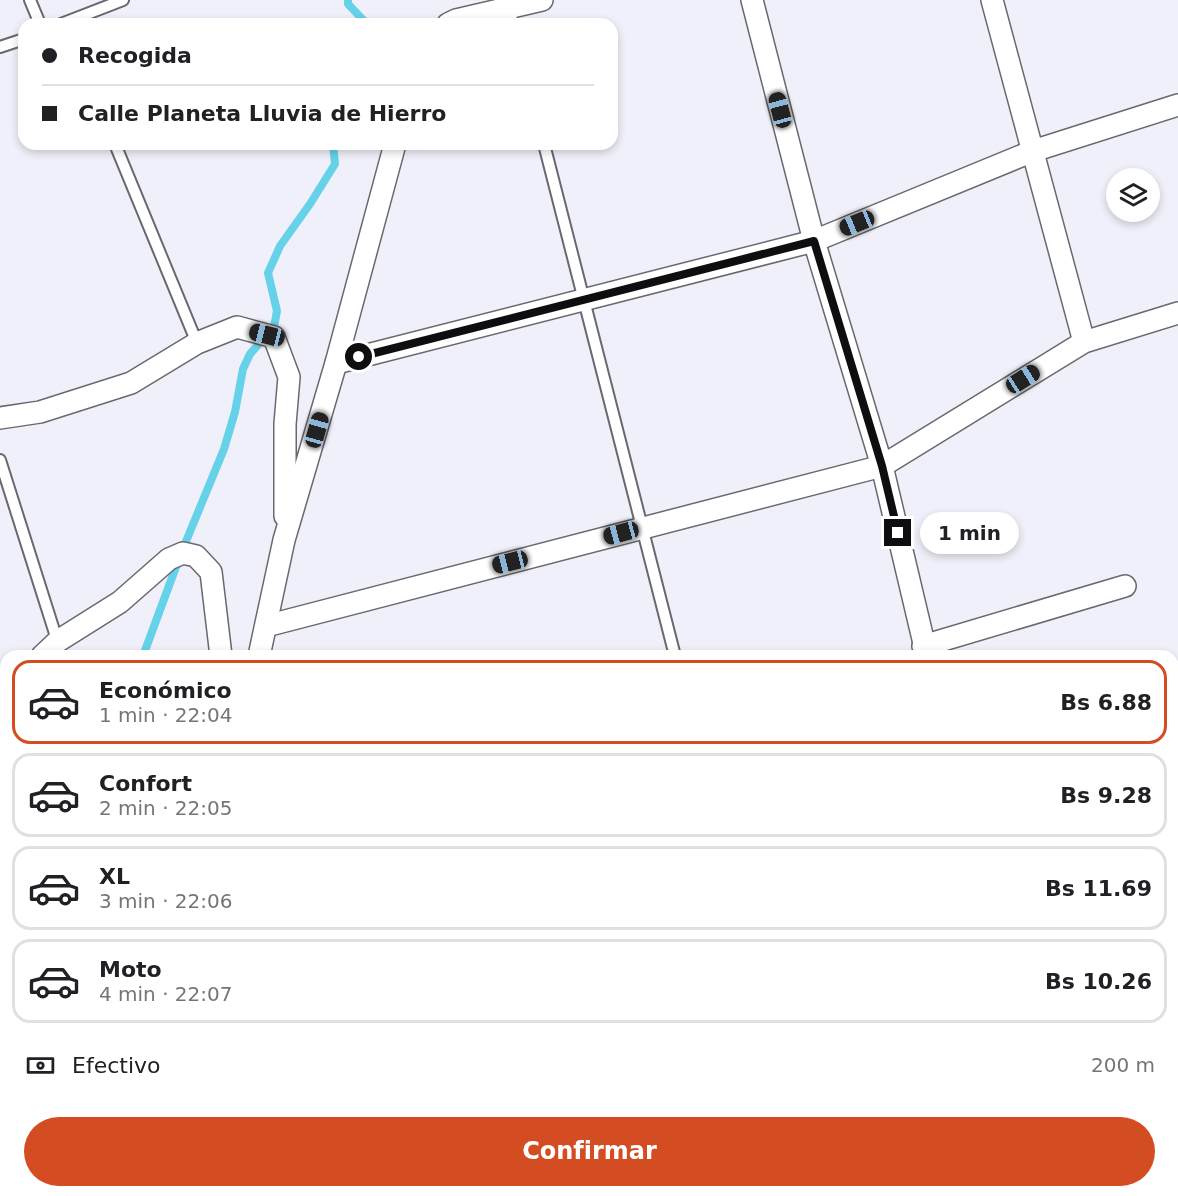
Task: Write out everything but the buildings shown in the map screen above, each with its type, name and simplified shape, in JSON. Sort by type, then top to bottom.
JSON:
[{"type":"street","points":[[484,18],[511,16],[542,0]]},
{"type":"street","points":[[752,0],[814,241],[882,466],[925,650]]},
{"type":"street","points":[[992,0],[1084,342]]},
{"type":"street","points":[[336,363],[814,241],[1033,151],[1178,105]]},
{"type":"street","points":[[260,650],[284,540],[336,363],[393,150]]},
{"type":"street","points":[[266,626],[882,466],[1084,342],[1178,313]]},
{"type":"street","points":[[0,418],[40,412],[131,383],[197,343],[237,327],[274,337],[289,377],[285,424],[284,540]]},
{"type":"street","points":[[57,648],[120,602],[169,559],[183,553],[196,556],[211,572],[220,650]]},
{"type":"street","points":[[928,650],[1125,586]]},
{"type":"lane","points":[[30,0],[38,18]]},
{"type":"lane","points":[[77,18],[123,0]]},
{"type":"lane","points":[[0,47],[18,41]]},
{"type":"lane","points":[[117,150],[197,343]]},
{"type":"lane","points":[[546,150],[674,650]]},
{"type":"lane","points":[[0,460],[57,648]]},
{"type":"waterway","points":[[348,0],[348,4],[361,18]]},
{"type":"waterway","points":[[145,650],[180,556],[224,449],[235,412],[243,369],[250,354],[274,327],[277,311],[268,273],[280,246],[335,164],[334,150]]},
{"type":"route","points":[[359,357],[814,241],[882,466],[898,533]]}]
